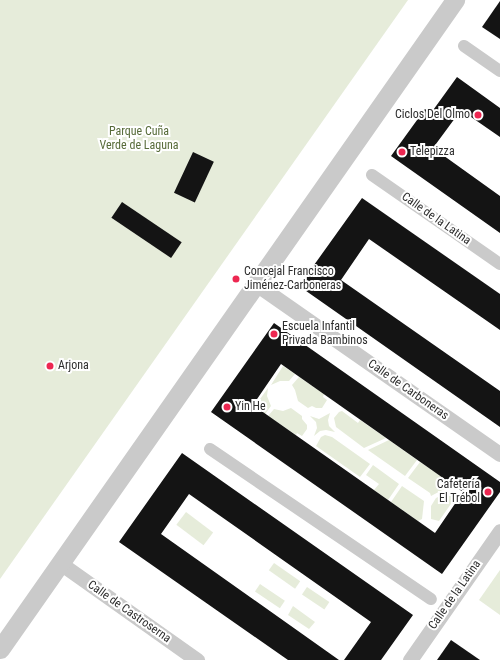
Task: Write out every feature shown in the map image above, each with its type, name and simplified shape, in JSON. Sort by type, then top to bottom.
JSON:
[{"type":"street","points":[[0,649],[455,0]]},
{"type":"street","points":[[464,46],[500,71]]},
{"type":"street","name":"Calle de la Latina","points":[[372,175],[500,264]]},
{"type":"street","name":"Calle de Carboneras","points":[[256,284],[500,454]]},
{"type":"street","points":[[210,449],[430,599]]},
{"type":"street","name":"Calle de la Latina","points":[[410,660],[500,531]]},
{"type":"street","name":"Calle de Castroserna","points":[[60,563],[182,655],[198,660]]},
{"type":"green space","name":"Parque Cuña Verde de Laguna","points":[[0,0],[408,0],[0,579]]},
{"type":"green space","points":[[283,366],[295,374],[289,381],[280,381],[271,385]]},
{"type":"green space","points":[[299,377],[324,394],[323,397],[327,400],[322,408],[312,406],[308,408],[298,401],[292,385]]},
{"type":"green space","points":[[268,388],[267,396],[271,406],[265,414],[255,406]]},
{"type":"green space","points":[[291,408],[302,416],[302,419],[307,425],[307,429],[302,436],[297,433],[296,435],[268,416],[274,409],[283,411]]},
{"type":"green space","points":[[342,411],[358,423],[360,420],[386,438],[364,448],[336,427],[334,418],[339,412]]},
{"type":"green space","points":[[330,413],[328,420],[329,426],[335,432],[326,430],[320,431],[314,436],[317,428],[316,422],[310,416],[319,419]]},
{"type":"green space","points":[[325,435],[332,437],[370,464],[360,477],[316,446],[321,437]]},
{"type":"green space","points":[[389,440],[417,460],[405,476],[368,450]]},
{"type":"green space","points":[[420,462],[447,480],[448,487],[431,496],[430,493],[408,478]]},
{"type":"green space","points":[[373,465],[399,484],[388,500],[374,490],[379,484],[366,475]]},
{"type":"green space","points":[[402,486],[424,501],[422,519],[418,521],[391,502]]},
{"type":"green space","points":[[448,492],[455,498],[439,521],[431,519],[431,506],[436,498]]},
{"type":"green space","points":[[186,512],[213,532],[204,545],[176,525]]},
{"type":"green space","points":[[274,563],[300,581],[295,589],[269,570]]},
{"type":"green space","points":[[500,570],[500,615],[479,600]]},
{"type":"green space","points":[[260,584],[285,601],[280,608],[255,591]]},
{"type":"green space","points":[[307,587],[329,602],[324,610],[302,594]]},
{"type":"green space","points":[[293,606],[315,622],[309,629],[288,615]]},
{"type":"building","points":[[500,1],[500,39],[482,27]]},
{"type":"building","points":[[457,77],[500,108],[500,137],[461,110],[433,148],[500,196],[500,233],[391,156],[425,109],[431,113]]},
{"type":"building","points":[[193,152],[214,162],[195,203],[174,193]]},
{"type":"building","points":[[362,198],[500,294],[500,330],[369,239],[341,280],[500,391],[500,427],[299,286]]},
{"type":"building","points":[[122,202],[182,242],[171,258],[111,218]]},
{"type":"building","points":[[274,323],[500,482],[500,492],[442,574],[211,412]],"holes":[[[281,364],[463,492],[435,533],[253,405]]]},
{"type":"building","points":[[182,453],[413,615],[381,660],[344,660],[371,622],[189,494],[161,534],[339,660],[288,660],[119,542]]},
{"type":"building","points":[[451,640],[480,660],[437,660]]},
{"type":"place","name":"Ciclos Del Olmo","points":[[478,115]]},
{"type":"place","name":"Telepizza","points":[[402,152]]},
{"type":"place","name":"Concejal Francisco Jiménez-Carboneras","points":[[236,279]]},
{"type":"place","name":"Escuela Infantil Privada Bambinos","points":[[274,334]]},
{"type":"place","name":"Arjona","points":[[50,366]]},
{"type":"place","name":"Yin He","points":[[227,407]]},
{"type":"place","name":"Cafetería El Trébol","points":[[488,492]]}]
